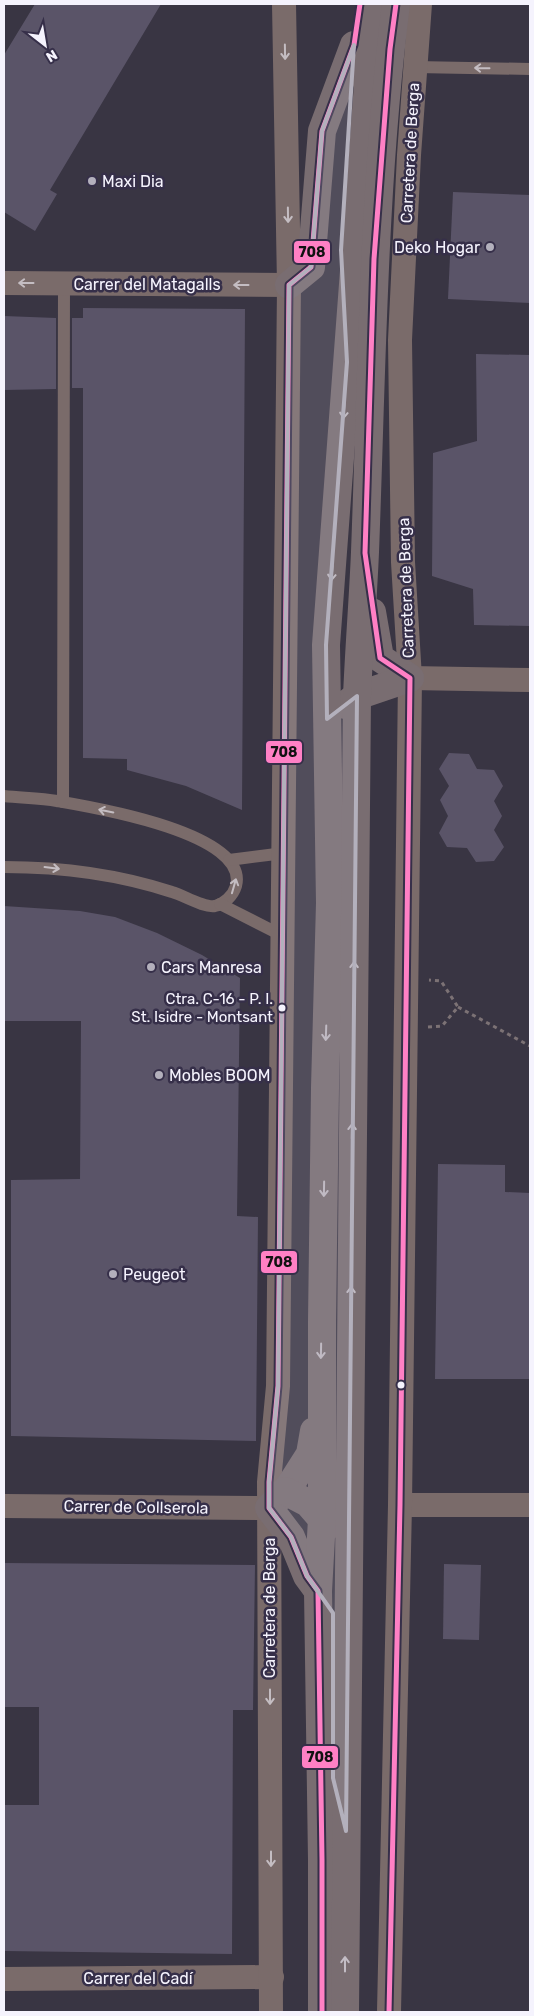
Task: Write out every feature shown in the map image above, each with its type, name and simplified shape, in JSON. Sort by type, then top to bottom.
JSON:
[{"type":"main road","points":[[347,362],[341,250],[354,45],[360,4]]},
{"type":"main road","points":[[322,2012],[318,1591],[322,1519],[321,1380],[325,1088],[330,903],[326,645],[371,44],[376,4]]},
{"type":"main road","points":[[345,2012],[357,696],[365,553],[374,259],[390,49],[396,4]]},
{"type":"main road","points":[[289,285],[311,267],[322,131],[354,45]]},
{"type":"main road","points":[[365,553],[380,658],[410,678]]},
{"type":"main road","points":[[330,903],[341,846],[342,708],[357,696],[410,678]]},
{"type":"main road","points":[[291,1537],[308,1529],[338,1508],[338,1376],[350,1332]]},
{"type":"main road","points":[[277,1500],[310,1454],[321,1380]]},
{"type":"main road","points":[[277,1500],[308,1503],[336,1537],[331,1668],[333,1778],[346,1831]]},
{"type":"main road","points":[[277,1500],[307,1576],[318,1591]]},
{"type":"street","name":"Carretera de Berga","points":[[271,2012],[277,1500],[269,1482],[278,1386],[289,285],[284,4]]},
{"type":"street","name":"Carretera de Berga","points":[[388,2012],[400,1505],[410,678],[403,562],[400,340],[409,155],[420,4]]},
{"type":"street","name":"Carrer del Matagalls","points":[[4,283],[289,285]]},
{"type":"street","points":[[410,678],[530,680]]},
{"type":"street","name":"Carrer de Collserola","points":[[4,1506],[277,1500]]},
{"type":"street","points":[[400,1505],[530,1505]]},
{"type":"street","name":"Carrer del Cadí","points":[[4,1979],[272,1977]]},
{"type":"lane","points":[[415,67],[530,68]]},
{"type":"lane","points":[[62,802],[64,284]]},
{"type":"lane","points":[[4,796],[62,802],[139,818],[177,830],[205,842],[229,860],[236,873],[236,887],[231,895],[220,904],[209,906],[173,892],[112,876],[44,867],[4,867]]},
{"type":"lane","points":[[229,860],[284,853]]},
{"type":"lane","points":[[220,904],[283,936]]},
{"type":"path","points":[[406,977],[441,981],[458,1007],[530,1046]]},
{"type":"path","points":[[405,1029],[442,1026],[458,1007]]},
{"type":"highlighted area","points":[[354,45],[341,250],[347,362],[326,645],[327,719],[357,696],[346,1831],[333,1778],[333,1613],[307,1576],[291,1537],[269,1508],[269,1482],[278,1386],[289,285],[311,267],[322,131]]},
{"type":"building","points":[[35,4],[161,4],[50,190],[57,194],[35,231],[4,212],[4,55]]},
{"type":"building","name":"Deko Hogar","points":[[453,192],[530,195],[530,303],[448,299]]},
{"type":"building","points":[[83,308],[245,309],[242,810],[186,786],[127,770],[127,759],[83,758],[83,388],[72,388],[72,318],[83,318]]},
{"type":"building","points":[[4,316],[56,318],[56,389],[4,390]]},
{"type":"building","points":[[476,354],[530,355],[530,626],[474,625],[473,589],[432,576],[433,453],[477,441]]},
{"type":"building","points":[[449,753],[469,754],[477,769],[494,770],[503,786],[494,801],[502,816],[494,830],[504,847],[494,861],[476,862],[467,848],[447,847],[439,833],[448,816],[440,800],[449,786],[439,769]]},
{"type":"building","points":[[4,906],[80,911],[115,917],[157,933],[202,955],[240,978],[237,1216],[258,1217],[256,1441],[11,1436],[11,1180],[80,1179],[81,1021],[4,1021]]},
{"type":"building","points":[[438,1164],[505,1165],[505,1192],[530,1193],[530,1379],[435,1379]]},
{"type":"building","points":[[4,1563],[255,1565],[253,1710],[233,1710],[232,1954],[4,1951],[4,1805],[39,1805],[39,1707],[4,1707]]},
{"type":"building","points":[[444,1564],[481,1565],[479,1640],[443,1639]]},
{"type":"transit line","name":"708","points":[[322,2012],[318,1591],[307,1576],[291,1537],[269,1508],[269,1482],[278,1386],[289,285],[311,267],[322,131],[354,45],[360,4]]},
{"type":"transit line","name":"708","points":[[389,2012],[400,1505],[410,678],[380,658],[365,553],[374,259],[390,49],[396,4]]},
{"type":"place","name":"Maxi Dia","points":[[92,181]]},
{"type":"place","name":"Deko Hogar","points":[[490,247]]},
{"type":"place","name":"Cars Manresa","points":[[151,967]]},
{"type":"place","name":"Ctra. C-16 - P. I. St. Isidre - Montsant","points":[[282,1008]]},
{"type":"place","name":"Mobles BOOM","points":[[159,1075]]},
{"type":"place","name":"Peugeot","points":[[113,1274]]}]
